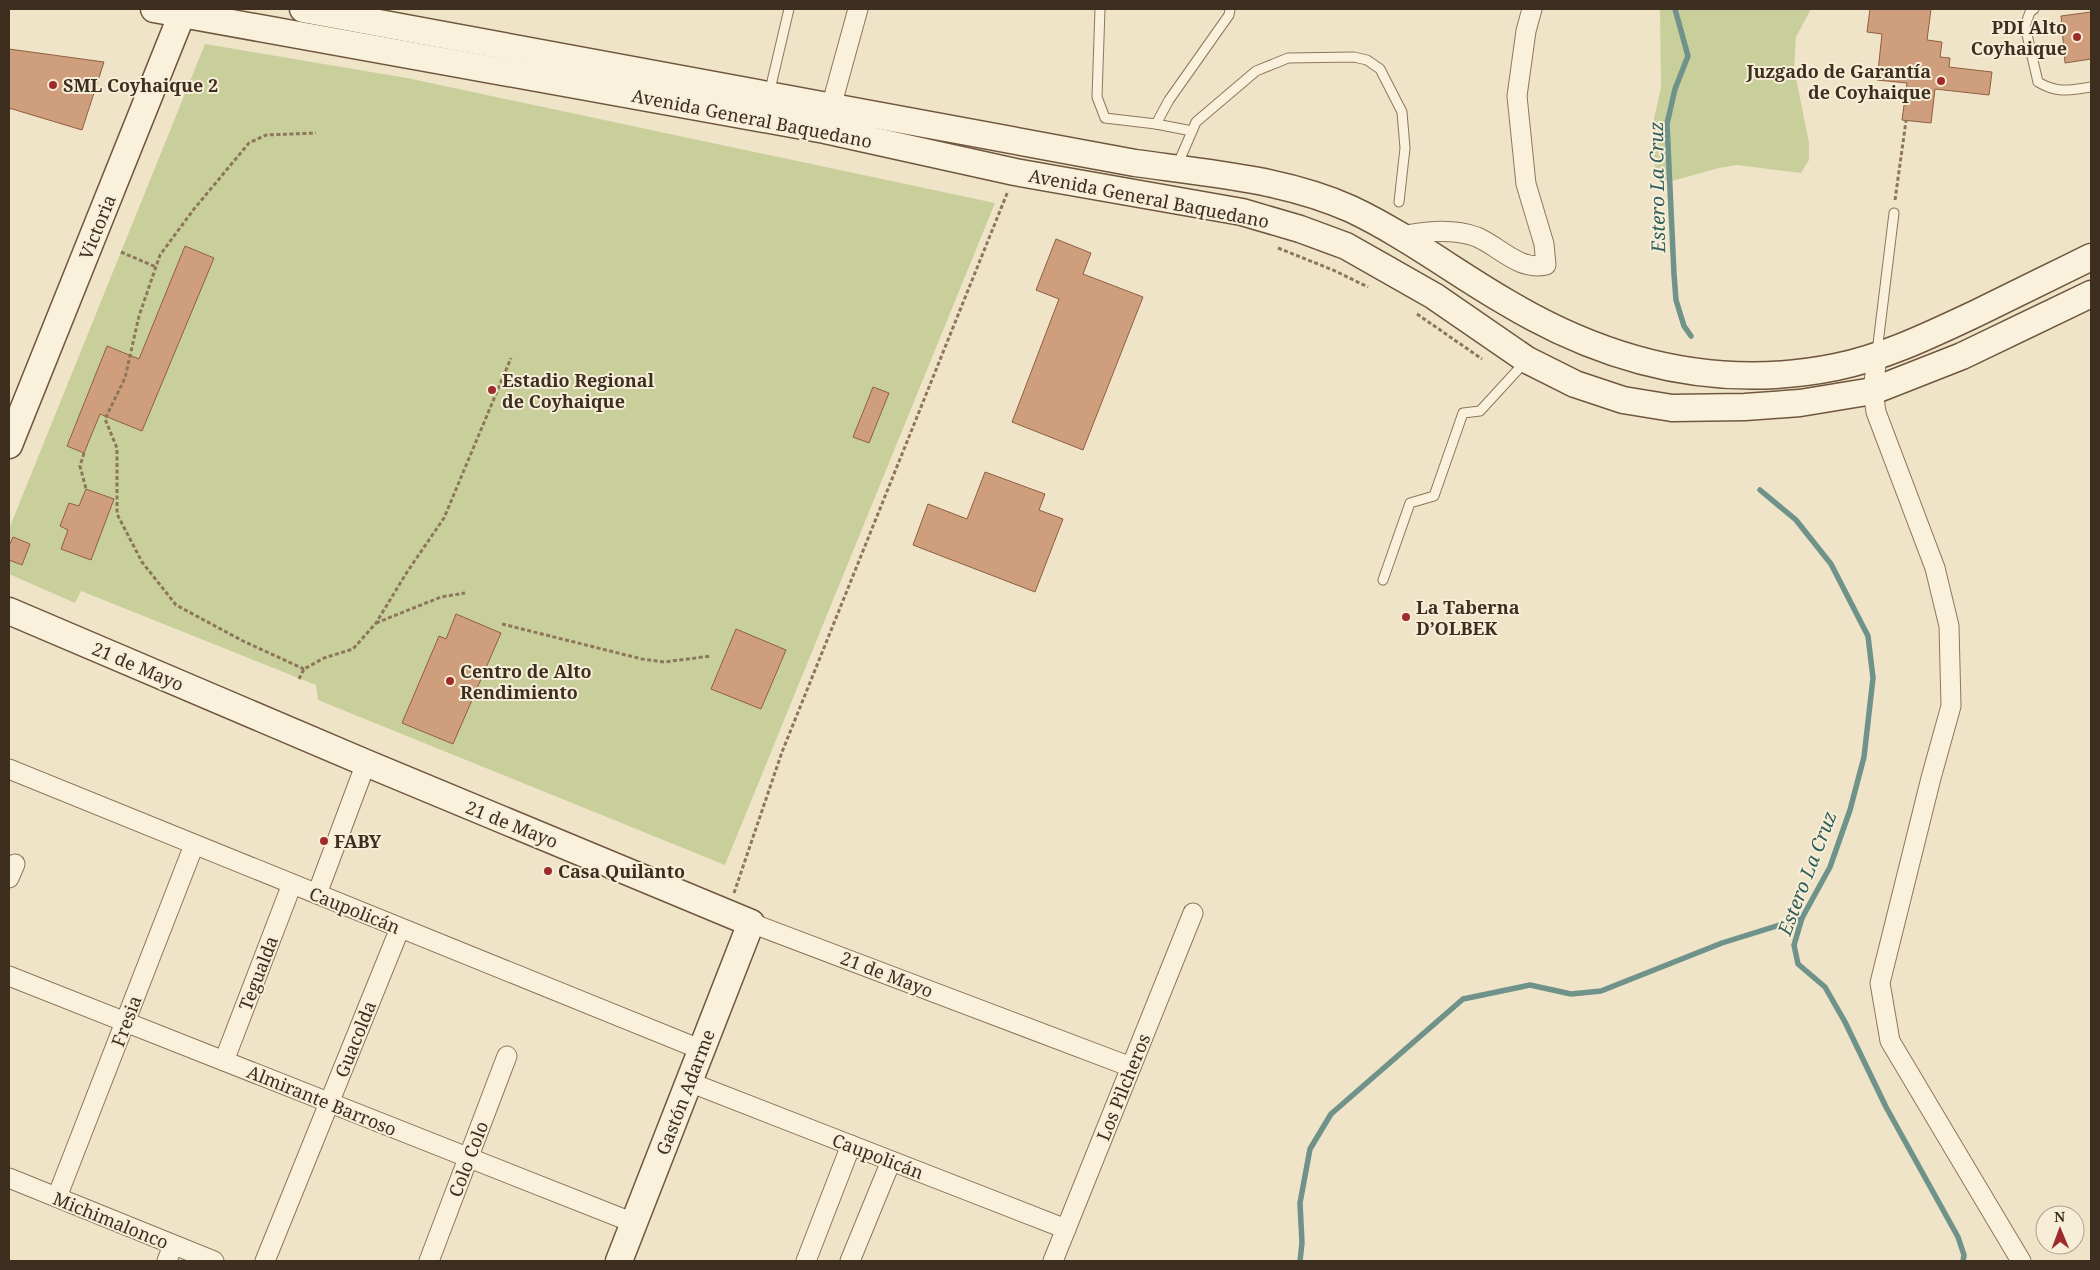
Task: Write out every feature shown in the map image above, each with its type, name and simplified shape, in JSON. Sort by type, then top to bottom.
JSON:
[{"type":"main road","name":"Avenida General Baquedano","points":[[154,9],[184,11],[825,130],[1015,172],[1242,212],[1300,228],[1346,246],[1434,296],[1519,368],[1623,400],[1672,408],[1800,404],[1873,391],[1962,356],[2091,294]]},
{"type":"main road","name":"Avenida General Baquedano","points":[[303,9],[1135,163],[1264,181],[1294,189],[1348,208],[1401,236],[1505,302],[1555,330],[1596,348],[1694,373],[1740,376],[1781,374],[1836,367],[1877,356],[1922,339],[2091,257]]},
{"type":"main road","name":"Victoria","points":[[9,445],[15,410],[184,11]]},
{"type":"main road","name":"21 de Mayo","points":[[9,611],[366,763],[751,922]]},
{"type":"main road","name":"Gastón Adarme","points":[[620,1261],[751,922]]},
{"type":"street","points":[[831,106],[858,9]]},
{"type":"street","points":[[1401,236],[1421,232],[1448,231],[1477,237],[1519,262],[1536,267],[1546,265],[1544,244],[1526,184],[1518,96],[1526,31],[1532,9]]},
{"type":"street","points":[[1877,356],[1873,391],[1876,412],[1935,568],[1947,616],[1949,626],[1951,706],[1880,982],[1890,1041],[2022,1261]]},
{"type":"street","points":[[317,894],[366,763]]},
{"type":"street","name":"Caupolicán","points":[[9,769],[702,1050]]},
{"type":"street","name":"Fresia","points":[[57,1198],[194,845]]},
{"type":"street","name":"Tegualda","points":[[224,1061],[292,884]]},
{"type":"street","name":"Los Pilcheros","points":[[1053,1261],[1193,913]]},
{"type":"street","name":"21 de Mayo","points":[[751,922],[1131,1067]]},
{"type":"street","name":"Guacolda","points":[[265,1261],[400,928]]},
{"type":"street","name":"Almirante Barroso","points":[[9,976],[634,1223]]},
{"type":"street","name":"Colo Colo","points":[[429,1261],[507,1056]]},
{"type":"street","name":"Caupolicán","points":[[689,1082],[1066,1229]]},
{"type":"street","points":[[806,1261],[851,1145]]},
{"type":"street","points":[[850,1261],[891,1161]]},
{"type":"street","name":"Michimalonco","points":[[9,1178],[57,1198],[170,1253],[214,1261]]},
{"type":"lane","points":[[769,95],[789,9]]},
{"type":"lane","points":[[1100,9],[1097,98],[1105,118],[1156,124],[1192,131]]},
{"type":"lane","points":[[1156,124],[1169,100],[1229,15],[1230,9]]},
{"type":"lane","points":[[2034,9],[2030,12],[2026,26],[2038,82],[2049,88],[2062,91],[2091,86]]},
{"type":"lane","points":[[1176,168],[1196,122],[1256,71],[1288,58],[1354,57],[1367,60],[1380,69],[1402,112],[1405,148],[1399,202]]},
{"type":"lane","points":[[1877,356],[1894,213]]},
{"type":"lane","points":[[1383,580],[1410,503],[1434,496],[1464,413],[1480,411],[1519,368]]},
{"type":"path","points":[[1894,213],[1906,120]]},
{"type":"path","points":[[304,669],[243,642],[176,606],[142,562],[117,514],[117,448],[105,419],[125,378],[139,316],[160,255],[194,209],[249,142],[266,135],[316,133]]},
{"type":"path","points":[[727,913],[782,752],[1009,188],[1002,186]]},
{"type":"path","points":[[1273,246],[1333,270],[1374,290]]},
{"type":"path","points":[[121,252],[156,267]]},
{"type":"path","points":[[1415,312],[1519,368]]},
{"type":"path","points":[[299,679],[304,669],[324,658],[353,649],[376,623],[407,572],[444,518],[511,358]]},
{"type":"path","points":[[84,453],[80,466],[86,488]]},
{"type":"path","points":[[376,623],[441,597],[465,593]]},
{"type":"path","points":[[502,624],[642,659],[664,662],[711,656]]},
{"type":"green space","points":[[1660,9],[1811,9],[1796,37],[1794,68],[1809,143],[1809,160],[1801,173],[1737,165],[1672,181],[1655,179],[1654,119],[1661,87]]},
{"type":"green space","name":"Estadio Regional de Coyhaique","points":[[205,44],[407,78],[995,203],[725,865],[318,700],[316,685],[81,591],[75,603],[9,574],[9,529]]},
{"type":"building","name":"Juzgado de Garantía de Coyhaique","points":[[1870,9],[1931,9],[1927,40],[1942,42],[1940,57],[1950,58],[1949,67],[1992,72],[1989,95],[1935,89],[1931,123],[1902,120],[1907,83],[1877,80],[1882,34],[1867,32]]},
{"type":"building","name":"PDI Alto Coyhaique","points":[[2091,12],[2091,59],[2065,63],[2061,16]]},
{"type":"building","name":"SML Coyhaique 2","points":[[9,49],[104,62],[82,130],[9,108]]},
{"type":"building","points":[[1056,239],[1091,253],[1083,274],[1143,297],[1083,450],[1012,422],[1059,299],[1036,290]]},
{"type":"building","points":[[185,246],[214,258],[142,431],[100,414],[84,453],[67,446],[107,346],[139,359]]},
{"type":"building","points":[[873,387],[889,393],[869,443],[853,437]]},
{"type":"building","points":[[985,472],[1045,494],[1039,510],[1063,519],[1035,592],[913,545],[928,504],[967,519]]},
{"type":"building","points":[[86,489],[114,499],[91,560],[61,549],[68,530],[60,526],[69,503],[79,506]]},
{"type":"building","points":[[13,537],[30,544],[22,565],[9,560],[9,546]]},
{"type":"building","name":"Centro de Alto Rendimiento","points":[[456,614],[501,633],[453,744],[402,723],[439,636],[446,639]]},
{"type":"building","points":[[736,629],[786,650],[761,709],[711,689]]},
{"type":"waterway","name":"Estero La Cruz","points":[[1675,9],[1688,56],[1675,89],[1667,124],[1674,274],[1676,300],[1684,326],[1691,336]]},
{"type":"waterway","name":"Estero La Cruz","points":[[1760,490],[1796,520],[1831,564],[1868,636],[1873,678],[1864,757],[1850,810],[1830,867],[1802,918],[1794,945],[1798,964],[1825,987],[1845,1022],[1886,1107],[1958,1237],[1964,1255],[1963,1261]]},
{"type":"waterway","points":[[1300,1261],[1302,1243],[1300,1203],[1310,1149],[1331,1114],[1463,999],[1530,985],[1571,994],[1601,991],[1722,943],[1802,918]]},
{"type":"place","name":"PDI Alto Coyhaique","points":[[2077,37]]},
{"type":"place","name":"Juzgado de Garantía de Coyhaique","points":[[1941,81]]},
{"type":"place","name":"SML Coyhaique 2","points":[[53,85]]},
{"type":"place","name":"Estadio Regional de Coyhaique","points":[[492,390]]},
{"type":"place","name":"La Taberna D’OLBEK","points":[[1406,617]]},
{"type":"place","name":"Centro de Alto Rendimiento","points":[[450,681]]},
{"type":"place","name":"FABY","points":[[324,841]]},
{"type":"place","name":"Casa Quilanto","points":[[548,871]]}]
